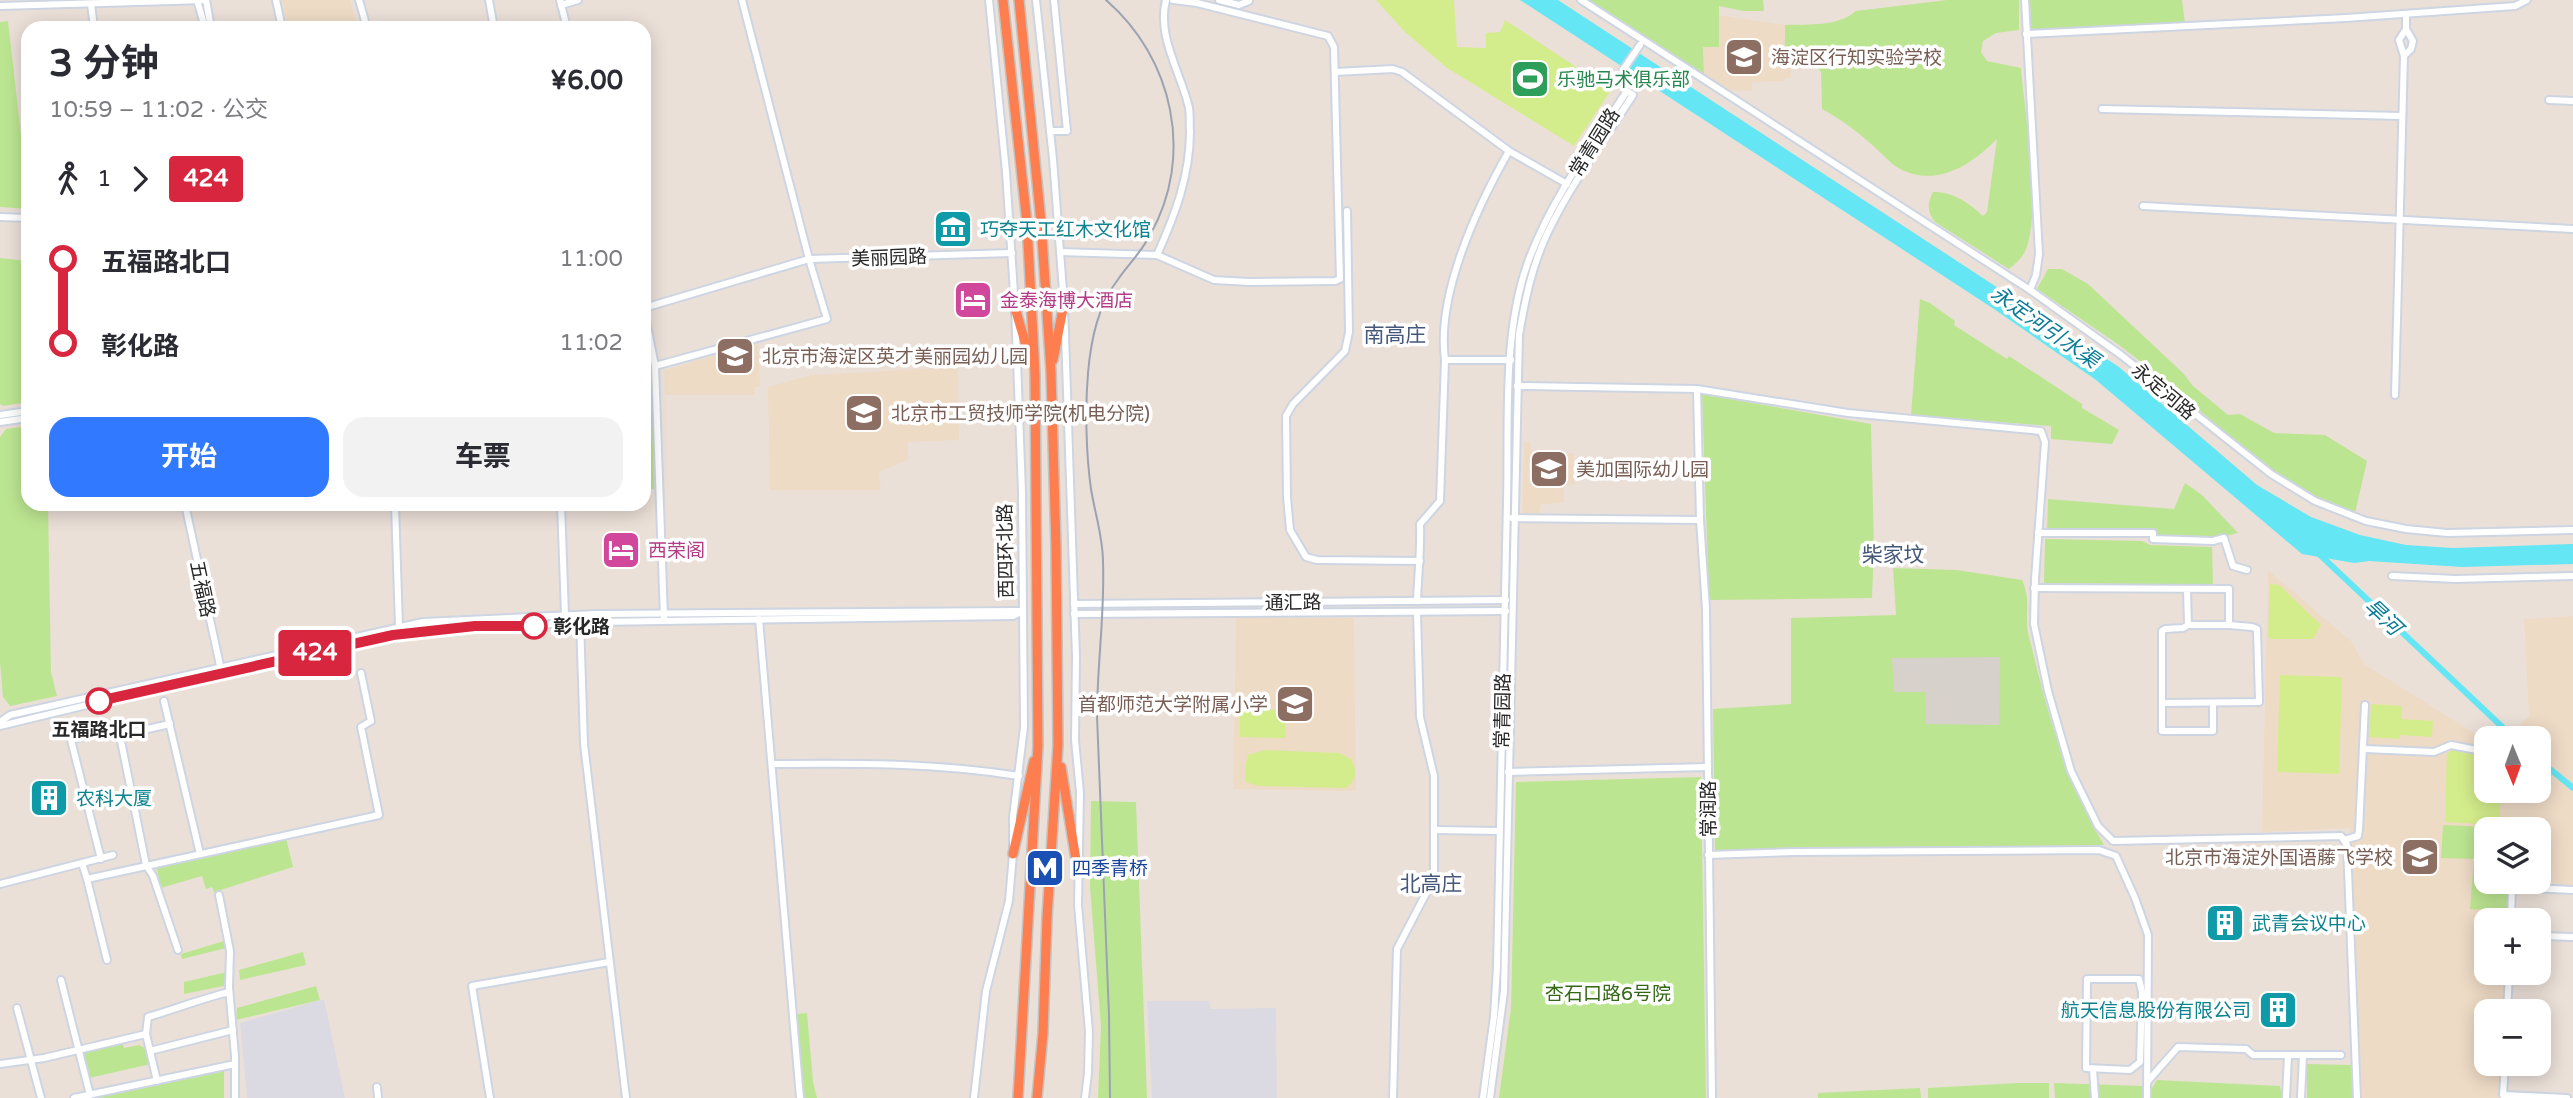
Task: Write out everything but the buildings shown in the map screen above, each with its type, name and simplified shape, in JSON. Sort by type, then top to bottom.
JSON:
[{"type":"highway","name":"西四环北路","points":[[1003,0],[1027,223],[1035,374],[1038,746],[1024,1032],[1018,1098]]},
{"type":"highway","points":[[1019,0],[1041,222],[1051,372],[1056,547],[1058,745],[1043,1033],[1037,1098]]},
{"type":"highway","points":[[1051,372],[1064,304]]},
{"type":"highway","points":[[1015,307],[1035,374]]},
{"type":"highway","points":[[1058,745],[1078,872]]},
{"type":"highway","points":[[1013,854],[1038,746]]},
{"type":"street","points":[[0,6],[201,0]]},
{"type":"street","points":[[201,0],[204,21]]},
{"type":"street","points":[[201,0],[208,21]]},
{"type":"street","points":[[276,0],[280,21]]},
{"type":"street","points":[[359,0],[365,21]]},
{"type":"street","points":[[489,0],[493,21]]},
{"type":"street","points":[[565,21],[560,3],[578,0]]},
{"type":"street","points":[[655,366],[827,319],[741,0]]},
{"type":"street","name":"西四环北路","points":[[974,1098],[986,991],[1009,901],[1013,817],[1024,727],[1022,492],[1015,307],[989,0]]},
{"type":"street","points":[[1037,0],[1064,304],[1074,604],[1075,740],[1080,792],[1078,905],[1089,1032],[1088,1073],[1084,1098]]},
{"type":"street","points":[[1050,131],[1067,131],[1054,0]]},
{"type":"street","points":[[1157,255],[1178,206],[1186,177],[1190,139],[1189,106],[1162,17],[1166,0]]},
{"type":"street","points":[[1060,252],[1157,255],[1214,280],[1249,282],[1340,279],[1334,47],[1328,36],[1173,0]]},
{"type":"street","points":[[1219,0],[1239,5],[1249,1]]},
{"type":"street","name":"永定河路","points":[[1581,0],[2030,289],[2121,355],[2270,474],[2315,501],[2366,521],[2406,529],[2447,533],[2573,530]]},
{"type":"street","points":[[2025,0],[2039,254],[2036,275],[2030,289]]},
{"type":"street","points":[[2026,34],[2515,6],[2527,0]]},
{"type":"street","points":[[90,4],[93,21]]},
{"type":"street","points":[[2404,56],[2411,49],[2413,41],[2406,29],[2406,13]]},
{"type":"street","points":[[2395,395],[2404,56],[2399,40],[2406,29]]},
{"type":"street","points":[[1623,70],[1640,45]]},
{"type":"street","points":[[1335,72],[1393,69],[1402,72],[1509,151],[1567,184]]},
{"type":"street","name":"常青园路","points":[[1489,1098],[1504,991],[1511,360],[1517,306],[1526,266],[1539,236],[1567,184],[1627,90],[1633,95],[1578,179],[1548,231],[1524,307],[1519,335],[1510,518]]},
{"type":"street","points":[[2549,100],[2573,101]]},
{"type":"street","points":[[2102,109],[2402,116]]},
{"type":"street","points":[[1417,601],[1420,524],[1440,501],[1445,360],[1442,343],[1452,280],[1485,193],[1509,151]]},
{"type":"street","points":[[2143,206],[2573,229]]},
{"type":"street","points":[[1347,211],[1349,332],[1345,351],[1293,404],[1286,416],[1290,530],[1306,557],[1317,560],[1420,561]]},
{"type":"street","points":[[0,217],[21,218]]},
{"type":"street","name":"美丽园路","points":[[651,307],[809,259],[1012,253]]},
{"type":"street","points":[[651,345],[655,366],[664,618]]},
{"type":"street","points":[[1445,360],[1511,360]]},
{"type":"street","points":[[1517,386],[1697,389],[1848,413],[2041,431],[2045,442],[2034,588],[2034,624],[2048,691],[2071,771],[2098,826],[2113,841],[2341,836],[2347,845],[2357,1098]]},
{"type":"street","name":"常润路","points":[[1697,389],[1700,520],[1706,609],[1712,1098]]},
{"type":"street","points":[[0,415],[21,412]]},
{"type":"street","points":[[0,422],[21,419]]},
{"type":"street","name":"五福路","points":[[187,511],[221,670]]},
{"type":"street","points":[[395,511],[399,627]]},
{"type":"street","points":[[561,511],[565,615]]},
{"type":"street","points":[[1510,518],[1700,520]]},
{"type":"street","points":[[2038,533],[2153,533],[2152,539],[2213,541],[2224,538],[2233,566],[2247,570]]},
{"type":"street","points":[[2392,576],[2456,579],[2573,576]]},
{"type":"street","points":[[2034,588],[2229,589],[2230,625]]},
{"type":"street","points":[[2187,589],[2188,625]]},
{"type":"street","name":"通汇路","points":[[1074,604],[1508,600]]},
{"type":"street","points":[[0,724],[10,715],[425,630],[580,619],[1013,615],[1023,611]]},
{"type":"street","name":"常青园路","points":[[1483,1098],[1494,1016],[1508,611]]},
{"type":"street","name":"通汇路","points":[[1074,614],[1508,611]]},
{"type":"street","points":[[1393,1098],[1397,949],[1434,878],[1434,776],[1420,717],[1417,612]]},
{"type":"street","points":[[221,670],[423,622],[565,615],[580,619]]},
{"type":"street","points":[[759,617],[800,1098]]},
{"type":"street","points":[[580,619],[583,744],[626,1098]]},
{"type":"street","points":[[2162,704],[2259,702],[2257,629],[2230,625],[2188,625],[2162,631],[2162,704],[2162,731],[2213,731],[2213,703]]},
{"type":"street","points":[[87,879],[379,815],[361,727],[371,721],[361,673]]},
{"type":"street","points":[[164,701],[200,854]]},
{"type":"street","points":[[2344,840],[2358,836],[2360,830],[2365,705]]},
{"type":"street","points":[[118,726],[124,734],[170,724]]},
{"type":"street","points":[[101,859],[71,740],[118,726]]},
{"type":"street","points":[[118,726],[146,865],[157,886],[178,950]]},
{"type":"street","points":[[2364,749],[2434,752],[2451,744],[2474,749]]},
{"type":"street","points":[[773,764],[906,765],[966,768],[1019,776]]},
{"type":"street","points":[[1508,772],[1708,767]]},
{"type":"street","points":[[1434,831],[1500,831]]},
{"type":"street","points":[[2110,853],[2113,841]]},
{"type":"street","points":[[1708,855],[2058,850],[2099,850],[2110,853],[2116,856],[2148,935],[2144,982],[2142,992],[2140,1062],[2130,1070],[2085,1068],[2087,979],[2139,979],[2144,982]]},
{"type":"street","points":[[0,884],[113,856]]},
{"type":"street","points":[[82,863],[107,960]]},
{"type":"street","points":[[2511,908],[2512,887],[2573,890]]},
{"type":"street","points":[[219,895],[230,951],[229,992],[235,1098]]},
{"type":"street","points":[[2551,936],[2573,937]]},
{"type":"street","points":[[490,1098],[472,986],[609,962]]},
{"type":"street","points":[[61,980],[90,1095]]},
{"type":"street","points":[[2144,982],[2147,1098]]},
{"type":"street","points":[[157,1081],[146,1034],[148,1017],[229,992]]},
{"type":"street","points":[[18,1008],[41,1098]]},
{"type":"street","points":[[150,1051],[233,1030]]},
{"type":"street","points":[[0,1064],[31,1060],[146,1034]]},
{"type":"street","points":[[2147,1082],[2178,1046],[2246,1049],[2253,1055],[2341,1055]]},
{"type":"street","points":[[2286,1098],[2288,1055]]},
{"type":"street","points":[[2301,1098],[2302,1055]]},
{"type":"street","points":[[74,1098],[235,1064]]},
{"type":"street","points":[[2093,1069],[2095,1098]]},
{"type":"street","points":[[2505,1076],[2504,1095],[2567,1098]]},
{"type":"street","points":[[377,1087],[378,1098]]},
{"type":"shaded area","points":[[282,0],[350,0],[356,21],[286,21]]},
{"type":"shaded area","name":"海淀区行知实验学校","points":[[1718,15],[1785,25],[1785,63],[1791,64],[1791,78],[1785,78],[1784,81],[1752,82],[1752,91],[1724,90],[1704,77],[1703,47],[1719,46]]},
{"type":"shaded area","name":"北京市海淀区英才美丽园幼儿园","points":[[758,343],[760,387],[755,387],[755,395],[665,395],[665,370]]},
{"type":"shaded area","name":"北京市工贸技师学院(机电分院)","points":[[958,367],[959,440],[908,442],[908,460],[879,472],[881,490],[770,490],[768,387],[811,375]]},
{"type":"shaded area","name":"美加国际幼儿园","points":[[1524,442],[1530,442],[1532,454],[1574,453],[1575,484],[1564,485],[1564,503],[1541,504],[1539,515],[1522,515]]},
{"type":"shaded area","name":"北京市海淀外国语藤飞学校","points":[[2268,570],[2352,642],[2364,664],[2474,733],[2474,803],[2552,803],[2552,726],[2519,726],[2529,716],[2524,619],[2573,616],[2573,885],[2551,883],[2551,817],[2474,817],[2474,894],[2508,894],[2508,908],[2474,908],[2474,985],[2505,985],[2504,999],[2474,999],[2474,1076],[2502,1076],[2501,1098],[2362,1098],[2351,828],[2262,832]]},
{"type":"shaded area","name":"首都师范大学附属小学","points":[[1236,618],[1354,618],[1356,791],[1233,789]]},
{"type":"shaded area","points":[[2000,657],[1999,725],[1926,724],[1925,692],[1894,692],[1892,658]]},
{"type":"shaded area","points":[[324,999],[345,1098],[247,1098],[240,1023]]},
{"type":"shaded area","points":[[1147,1001],[1209,1001],[1211,1009],[1276,1008],[1277,1098],[1152,1098]]},
{"type":"green space","name":"乐驰马术俱乐部","points":[[1376,0],[1454,0],[1457,47],[1486,48],[1486,33],[1500,32],[1505,20],[1611,90],[1574,146],[1447,68],[1405,32]]},
{"type":"green space","points":[[1589,0],[1763,0],[1764,11],[1743,11],[1719,6],[1719,47],[1703,47],[1704,77]]},
{"type":"green space","points":[[1947,0],[2019,0],[2019,30],[1996,33],[1983,41],[1981,52],[1987,61],[2021,68],[2033,204],[2028,243],[2018,261],[2009,269],[1935,222],[1929,207],[1933,192],[1940,192],[1960,199],[1983,216],[1987,212],[1997,139],[1977,157],[1941,174],[1928,176],[1900,169],[1854,129],[1822,109],[1821,72],[1805,53],[1785,51],[1785,25],[1822,24],[1840,20],[1856,11]]},
{"type":"green space","points":[[2030,0],[2182,0],[2185,23],[2031,30]]},
{"type":"green space","points":[[8,21],[21,135],[21,208],[0,207],[0,22]]},
{"type":"green space","points":[[0,258],[21,260],[21,403],[3,406],[0,404]]},
{"type":"green space","points":[[2048,269],[2062,269],[2088,284],[2183,373],[2193,386],[2228,415],[2240,414],[2274,433],[2325,435],[2367,461],[2355,513],[2314,497],[2262,464],[2168,383],[2119,345],[2037,289]]},
{"type":"green space","points":[[1920,299],[1955,321],[1954,325],[2007,359],[2009,356],[2082,404],[2082,408],[2119,430],[2112,444],[2051,439],[2051,426],[1911,415]]},
{"type":"green space","points":[[651,367],[652,372],[654,489],[651,489]]},
{"type":"green space","points":[[1702,394],[1871,424],[1874,549],[1872,598],[1709,600]]},
{"type":"green space","points":[[21,427],[21,511],[48,511],[51,672],[57,696],[10,706],[3,697],[0,662],[0,437],[6,429]]},
{"type":"green space","points":[[2185,483],[2202,495],[2238,533],[2212,539],[2156,538],[2155,531],[2047,530],[2048,499],[2174,509]]},
{"type":"green space","points":[[2045,539],[2142,541],[2150,545],[2212,547],[2213,585],[2044,583]]},
{"type":"green space","points":[[1893,568],[1957,570],[2022,580],[2027,596],[2028,632],[2052,725],[2080,798],[2104,845],[1715,850],[1713,709],[1791,704],[1791,618],[1896,615]]},
{"type":"green space","points":[[2270,584],[2279,585],[2321,625],[2313,639],[2270,639]]},
{"type":"green space","points":[[2280,675],[2342,677],[2339,774],[2277,772]]},
{"type":"green space","points":[[2371,704],[2402,706],[2401,719],[2433,721],[2432,737],[2369,737]]},
{"type":"green space","points":[[1240,709],[1286,710],[1285,738],[1240,737]]},
{"type":"green space","points":[[2461,746],[2474,756],[2474,803],[2500,803],[2499,817],[2474,817],[2474,824],[2445,822],[2447,753]]},
{"type":"green space","points":[[1265,750],[1339,753],[1351,759],[1355,775],[1346,788],[1258,786],[1246,782],[1248,755]]},
{"type":"green space","name":"杏石口路6号院","points":[[1701,777],[1706,1098],[1499,1098],[1511,1008],[1516,782]]},
{"type":"green space","points":[[1091,801],[1136,802],[1147,1098],[1098,1098],[1101,1026],[1090,887]]},
{"type":"green space","points":[[2443,825],[2474,826],[2474,859],[2441,858]]},
{"type":"green space","points":[[286,838],[293,867],[214,892],[212,887],[206,889],[202,876],[161,888],[156,865]]},
{"type":"green space","points":[[2474,859],[2474,894],[2508,894],[2507,908],[2470,909]]},
{"type":"green space","points":[[224,941],[226,948],[182,959],[181,954]]},
{"type":"green space","points":[[303,952],[306,965],[240,980],[239,970]]},
{"type":"green space","points":[[227,972],[228,985],[184,994],[184,982]]},
{"type":"green space","points":[[316,986],[320,1000],[236,1020],[237,1008]]},
{"type":"green space","points":[[807,1013],[813,1082],[817,1098],[803,1098],[802,1094],[797,1014]]},
{"type":"green space","points":[[121,1041],[124,1048],[139,1045],[147,1049],[151,1064],[89,1078],[82,1050]]},
{"type":"green space","points":[[2307,1064],[2351,1065],[2353,1098],[2307,1098]]},
{"type":"green space","points":[[224,1071],[224,1098],[83,1098]]},
{"type":"green space","points":[[2157,1080],[2280,1086],[2282,1098],[2151,1098],[2152,1088]]},
{"type":"green space","points":[[2049,1083],[2049,1098],[1928,1098],[1928,1088]]},
{"type":"green space","points":[[2054,1083],[2143,1086],[2143,1098],[2055,1098]]},
{"type":"green space","points":[[1920,1088],[1921,1098],[1818,1098],[1818,1093]]},
{"type":"water","name":"永定河引水渠","points":[[1520,0],[1558,0],[2119,367],[2257,485],[2311,517],[2360,535],[2406,545],[2453,548],[2573,544],[2573,564],[2462,567],[2369,561],[2354,563],[2302,554],[2096,380],[1994,309]]},
{"type":"waterway","name":"旱河","points":[[2317,552],[2501,726]]},
{"type":"waterway","name":"旱河","points":[[2552,771],[2573,788]]},
{"type":"railway","points":[[1106,0],[1129,24],[1147,50],[1161,79],[1170,110],[1174,141],[1172,173],[1164,205],[1147,241],[1112,288],[1101,311],[1091,348],[1087,387],[1088,461],[1103,562],[1097,716],[1110,1098]]},
{"type":"bus line","name":"424","points":[[99,701],[393,635],[475,626],[534,626]]},
{"type":"place","name":"海淀区行知实验学校","points":[[1744,57]]},
{"type":"place","name":"乐驰马术俱乐部","points":[[1530,79]]},
{"type":"place","name":"巧夺天工红木文化馆","points":[[953,229]]},
{"type":"place","name":"金泰海博大酒店","points":[[973,300]]},
{"type":"place","name":"北京市海淀区英才美丽园幼儿园","points":[[735,356]]},
{"type":"place","name":"北京市工贸技师学院(机电分院)","points":[[864,413]]},
{"type":"place","name":"美加国际幼儿园","points":[[1549,469]]},
{"type":"place","name":"西荣阁","points":[[621,550]]},
{"type":"place","name":"彰化路","points":[[534,626]]},
{"type":"place","name":"五福路北口","points":[[99,701]]},
{"type":"place","name":"首都师范大学附属小学","points":[[1295,704]]},
{"type":"place","name":"农科大厦","points":[[49,798]]},
{"type":"place","name":"北京市海淀外国语藤飞学校","points":[[2420,857]]},
{"type":"place","name":"四季青桥","points":[[1045,868]]},
{"type":"place","name":"武青会议中心","points":[[2225,923]]},
{"type":"place","name":"航天信息股份有限公司","points":[[2278,1010]]},
{"type":"district","name":"南高庄","points":[[1395,335]]},
{"type":"district","name":"柴家坟","points":[[1893,555]]},
{"type":"district","name":"北高庄","points":[[1431,884]]}]
